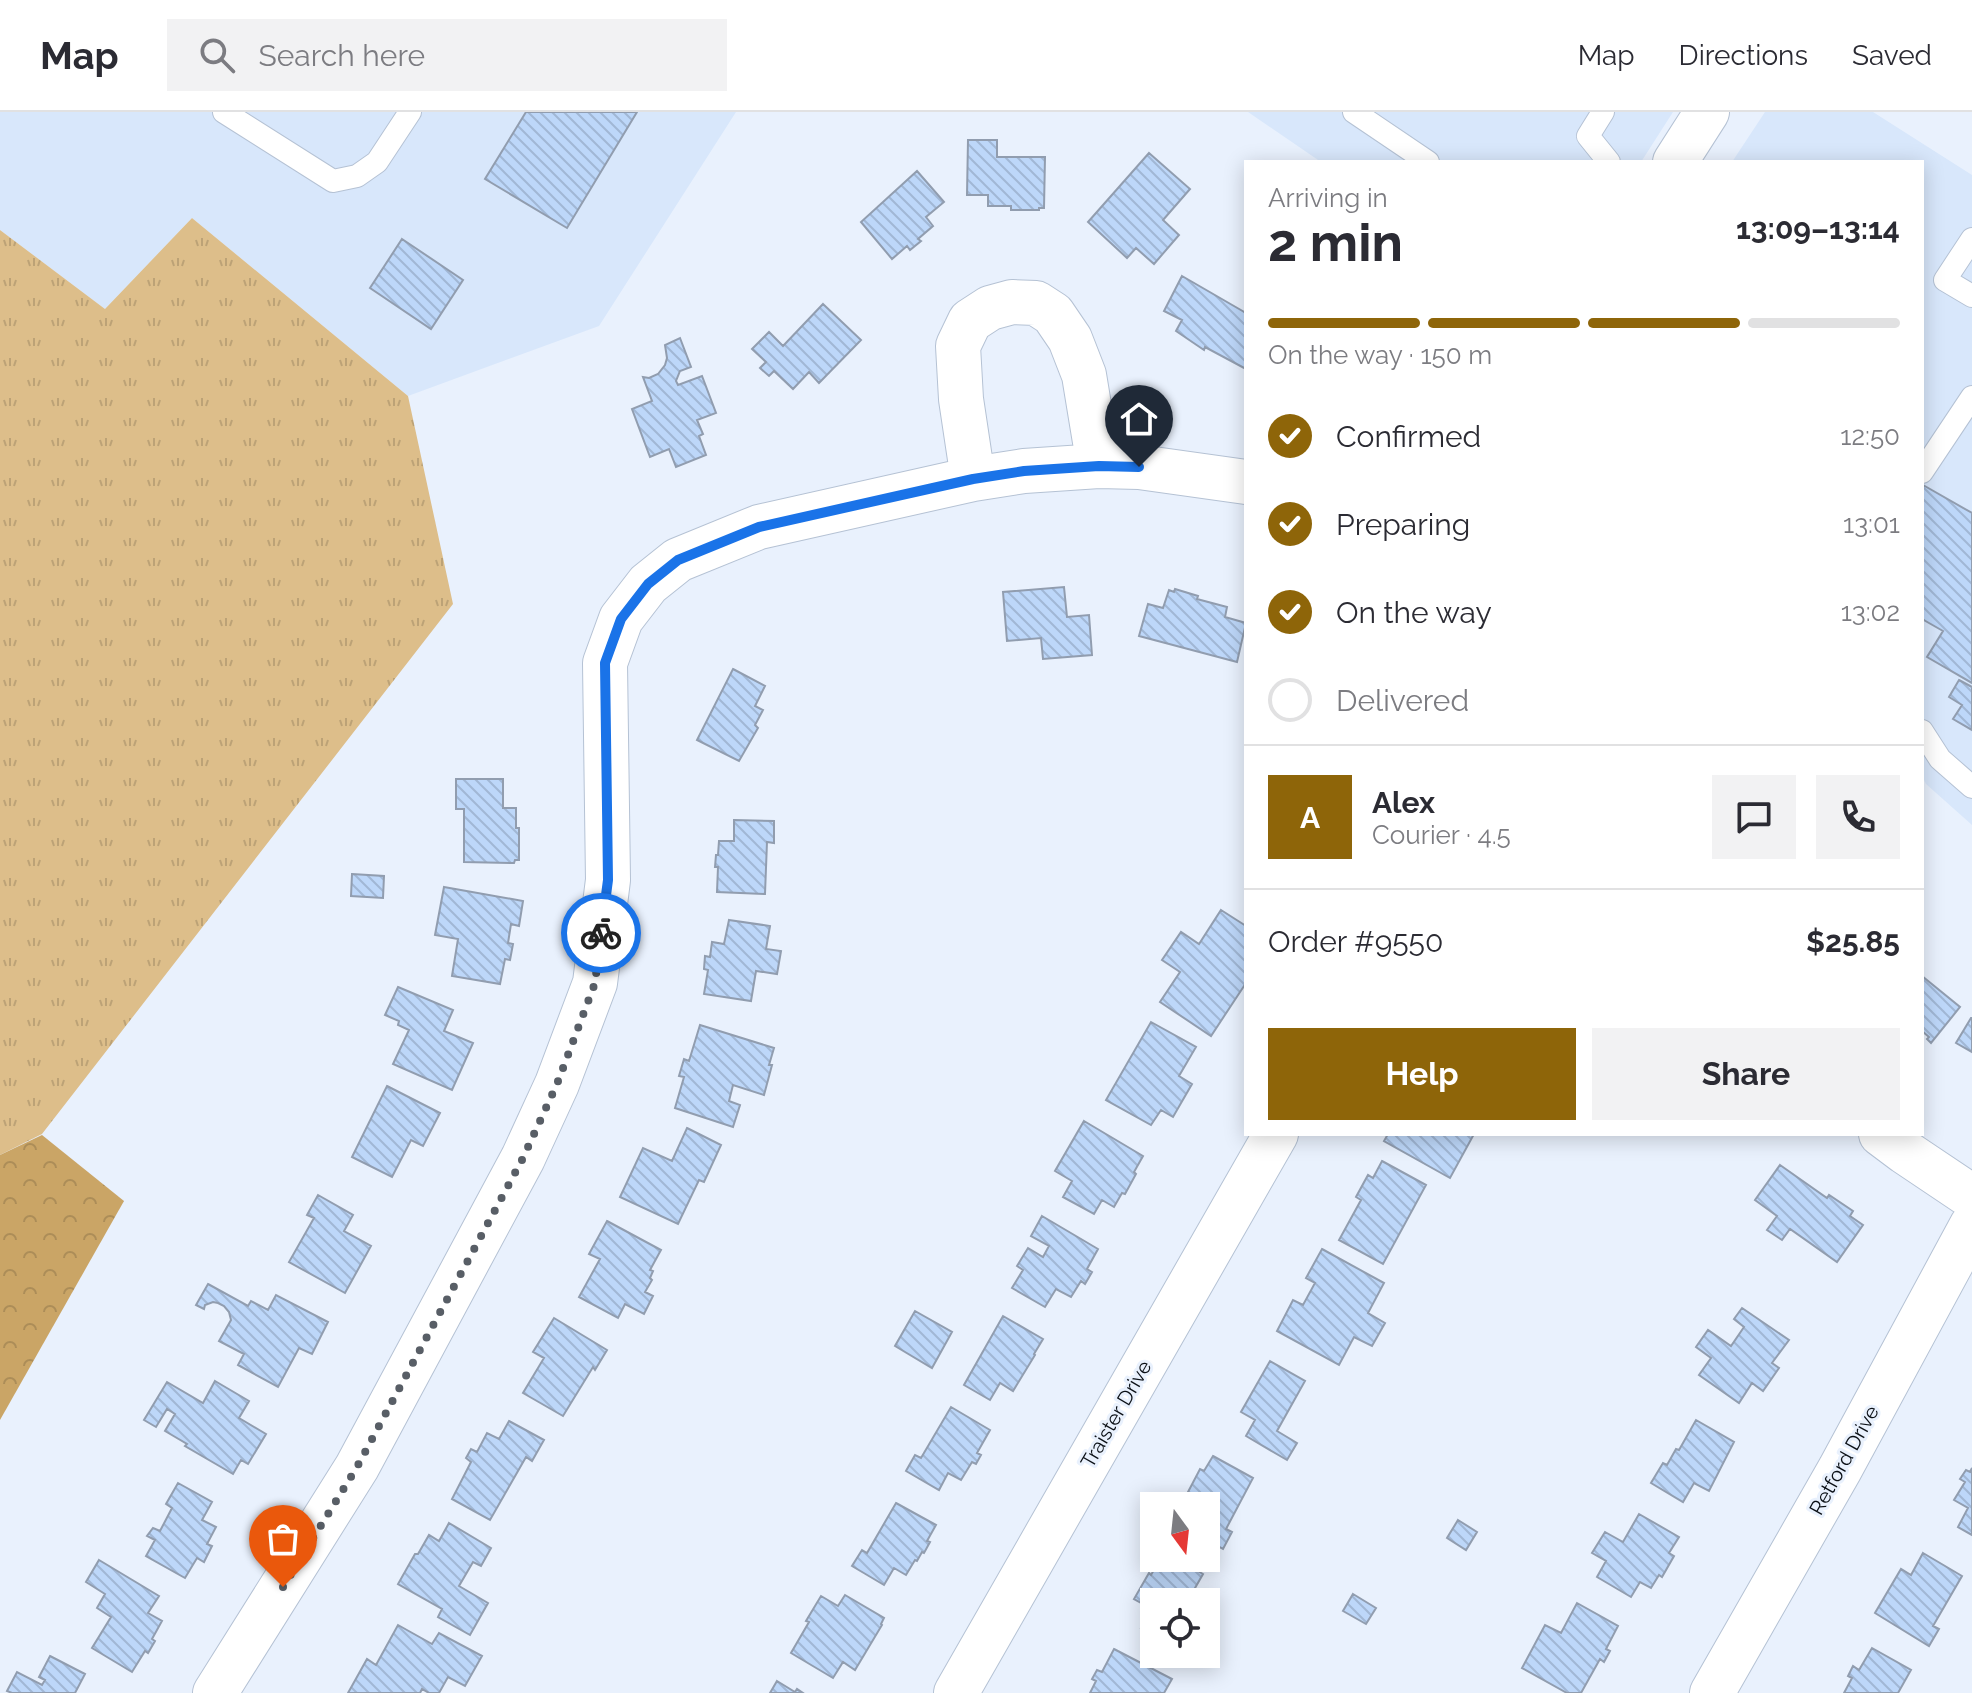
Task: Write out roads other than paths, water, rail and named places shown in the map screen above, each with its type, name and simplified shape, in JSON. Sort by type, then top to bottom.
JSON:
[{"type":"street","points":[[1676,160],[1707,112]]},
{"type":"street","points":[[973,479],[961,399],[958,346],[970,321],[990,308],[1012,302],[1036,303],[1053,314],[1070,339],[1084,375],[1099,466]]},
{"type":"street","points":[[215,1693],[357,1467],[523,1158],[557,1084],[595,983],[608,880],[605,663],[621,619],[648,584],[678,560],[759,527],[973,479],[1024,471],[1099,466],[1139,467],[1244,482]]},
{"type":"street","name":"Traister Drive","points":[[956,1693],[1275,1136]]},
{"type":"street","points":[[1884,1136],[1972,1197]]},
{"type":"street","name":"Retford Drive","points":[[1712,1693],[1840,1469],[1972,1225]]},
{"type":"lane","points":[[224,112],[333,181],[357,176],[377,162],[410,112]]},
{"type":"lane","points":[[1354,112],[1425,160]]},
{"type":"lane","points":[[1603,112],[1588,136],[1607,160]]},
{"type":"lane","points":[[1972,239],[1945,280],[1972,296]]},
{"type":"lane","points":[[1924,469],[1972,397]]},
{"type":"lane","points":[[1924,734],[1940,759],[1972,787]]}]
